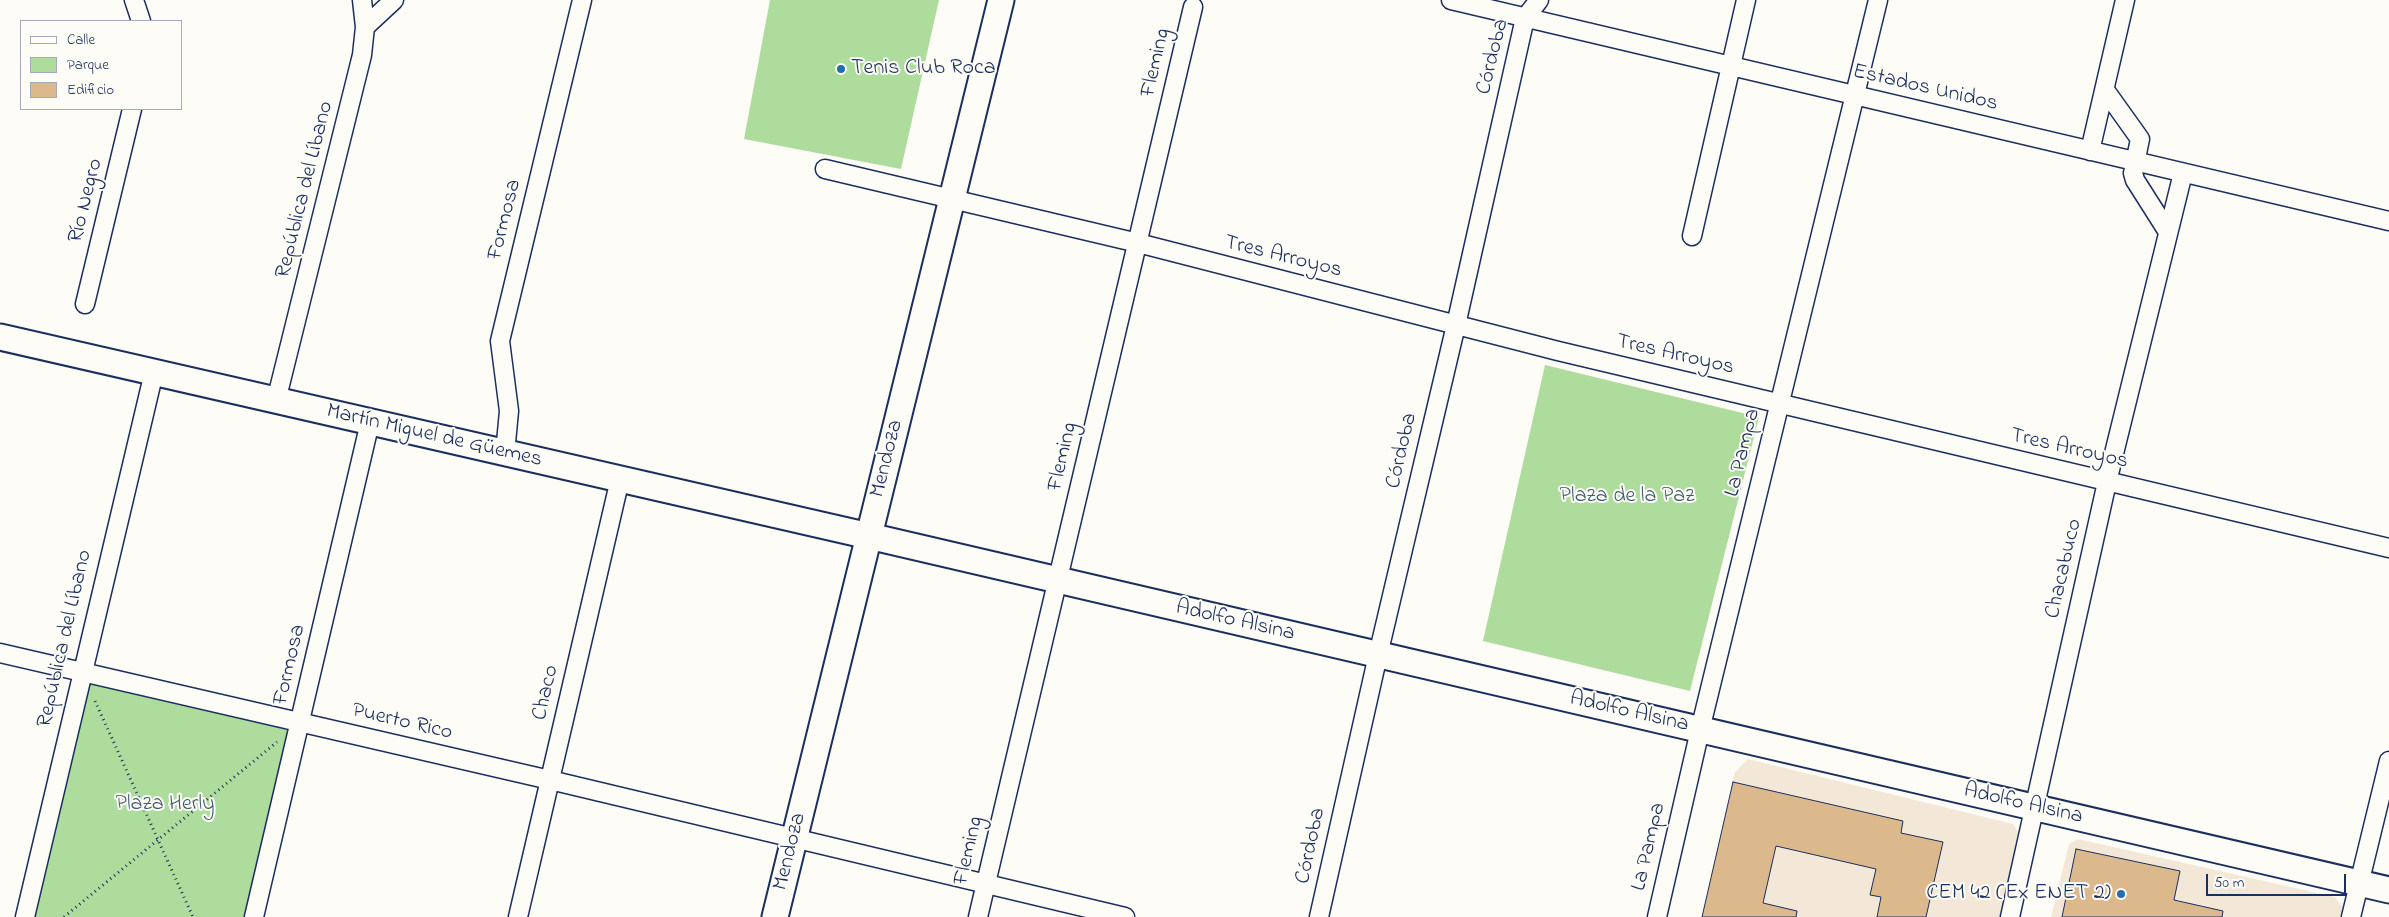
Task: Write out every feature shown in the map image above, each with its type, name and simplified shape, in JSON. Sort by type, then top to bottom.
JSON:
[{"type":"main road","name":"Mendoza","points":[[775,917],[954,199],[1001,0]]},
{"type":"main road","name":"Martín Miguel de Güemes","points":[[0,337],[869,536]]},
{"type":"main road","name":"Adolfo Alsina","points":[[869,536],[2389,890]]},
{"type":"street","points":[[134,0],[141,20]]},
{"type":"street","name":"República del Líbano","points":[[276,401],[362,55],[365,27],[362,0]]},
{"type":"street","points":[[365,27],[394,0]]},
{"type":"street","name":"Formosa","points":[[504,453],[509,411],[500,341],[582,0]]},
{"type":"street","name":"Estados Unidos","points":[[1451,0],[1481,4],[1525,18],[2389,221]]},
{"type":"street","name":"Córdoba","points":[[1319,917],[1525,18],[1539,0]]},
{"type":"street","points":[[1692,236],[1746,0]]},
{"type":"street","name":"La Pampa","points":[[1657,917],[1700,730],[1878,0]]},
{"type":"street","points":[[2090,151],[2126,0]]},
{"type":"street","name":"Fleming","points":[[978,917],[1194,7]]},
{"type":"street","points":[[2104,90],[2140,139],[2135,180],[2168,232]]},
{"type":"street","name":"Río Negro","points":[[85,304],[132,110]]},
{"type":"street","name":"Tres Arroyos","points":[[825,169],[1138,243],[1456,325],[1780,404],[2389,548]]},
{"type":"street","name":"Chacabuco","points":[[2010,917],[2107,482],[2183,172]]},
{"type":"street","name":"República del Líbano","points":[[25,917],[81,671],[154,372]]},
{"type":"street","name":"Formosa","points":[[254,917],[370,422]]},
{"type":"street","name":"Chaco","points":[[518,917],[620,479]]},
{"type":"street","name":"Puerto Rico","points":[[0,653],[550,780],[1125,917]]},
{"type":"street","points":[[2350,917],[2389,762]]},
{"type":"path","points":[[81,671],[193,917]]},
{"type":"path","points":[[64,917],[300,722]]},
{"type":"shaded area","points":[[1748,759],[2013,824],[2018,832],[2002,917],[1702,917],[1735,772]]},
{"type":"shaded area","points":[[2078,839],[2335,897],[2343,908],[2340,917],[2051,917],[2069,844]]},
{"type":"green space","name":"Tenis Club Roca","points":[[770,0],[939,0],[901,169],[744,139]]},
{"type":"green space","name":"Plaza de la Paz","points":[[1545,365],[1759,417],[1690,691],[1483,641]]},
{"type":"green space","name":"Plaza Herly","points":[[81,671],[300,722],[254,917],[25,917]]},
{"type":"building","points":[[1733,782],[1903,821],[1901,833],[1943,842],[1926,917],[1877,917],[1881,897],[1870,895],[1876,869],[1776,846],[1763,903],[1797,911],[1796,917],[1702,917]]},
{"type":"building","name":"CEM 42 (Ex ENET 2)","points":[[2076,849],[2180,871],[2174,900],[2223,911],[2222,917],[2062,917]]},
{"type":"place","name":"Tenis Club Roca","points":[[841,69]]},
{"type":"place","name":"CEM 42 (Ex ENET 2)","points":[[2121,894]]}]
